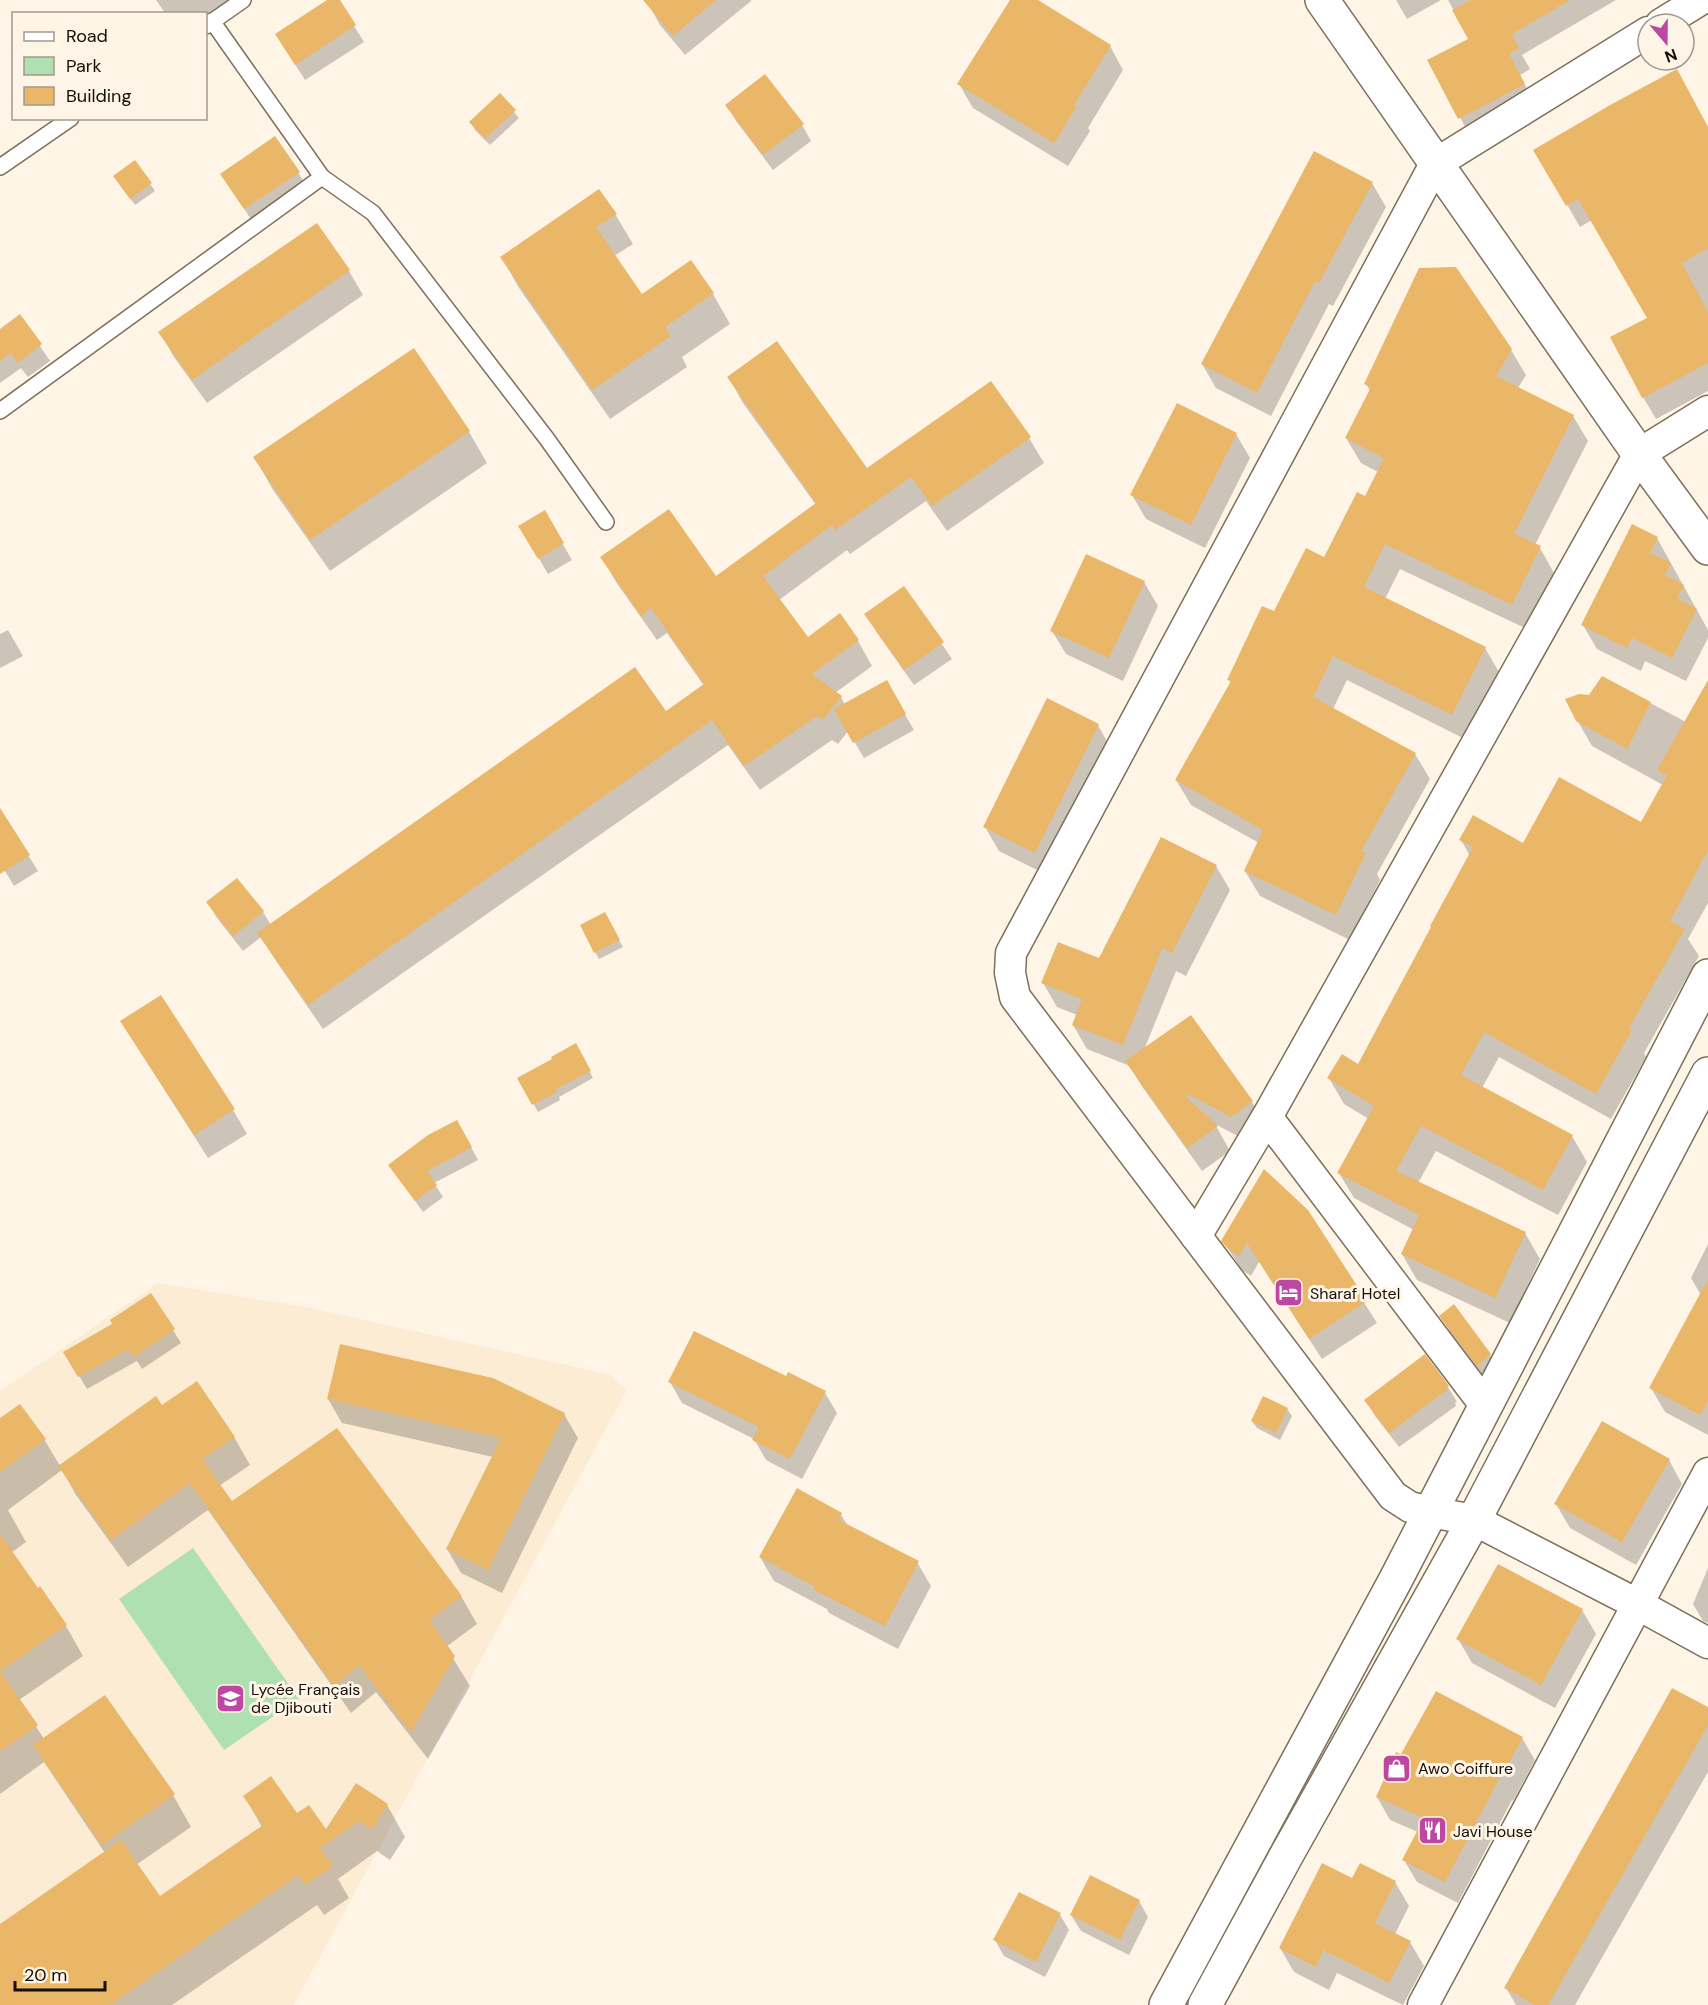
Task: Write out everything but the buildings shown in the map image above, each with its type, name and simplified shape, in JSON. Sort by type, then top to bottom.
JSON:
[{"type":"street","points":[[1322,0],[1435,164],[1708,548]]},
{"type":"street","points":[[1686,12],[1701,5]]},
{"type":"street","points":[[1636,39],[1435,164],[1011,953],[1010,973],[1015,997],[1393,1496],[1410,1507],[1474,1520],[1708,1643]]},
{"type":"street","points":[[1196,1236],[1267,1117],[1640,454],[1708,411]]},
{"type":"street","points":[[1166,2005],[1430,1512],[1708,976]]},
{"type":"street","points":[[1205,2005],[1474,1520],[1708,1074]]},
{"type":"street","points":[[1267,1117],[1485,1405]]},
{"type":"street","points":[[1423,2005],[1708,1473]]},
{"type":"lane","points":[[243,0],[209,24],[322,177],[374,213],[547,439],[606,522]]},
{"type":"lane","points":[[0,167],[68,120]]},
{"type":"lane","points":[[0,411],[322,177]]},
{"type":"shaded area","name":"Lycée Français de Djibouti","points":[[158,1283],[307,1307],[611,1375],[627,1390],[294,2005],[0,2005],[0,1391]]},
{"type":"green space","points":[[193,1548],[299,1699],[224,1750],[119,1599]]},
{"type":"place","name":"Sharaf Hotel","points":[[1289,1293]]},
{"type":"place","name":"Lycée Français de Djibouti","points":[[230,1698]]},
{"type":"place","name":"Awo Coiffure","points":[[1397,1768]]},
{"type":"place","name":"Javi House","points":[[1432,1831]]}]
